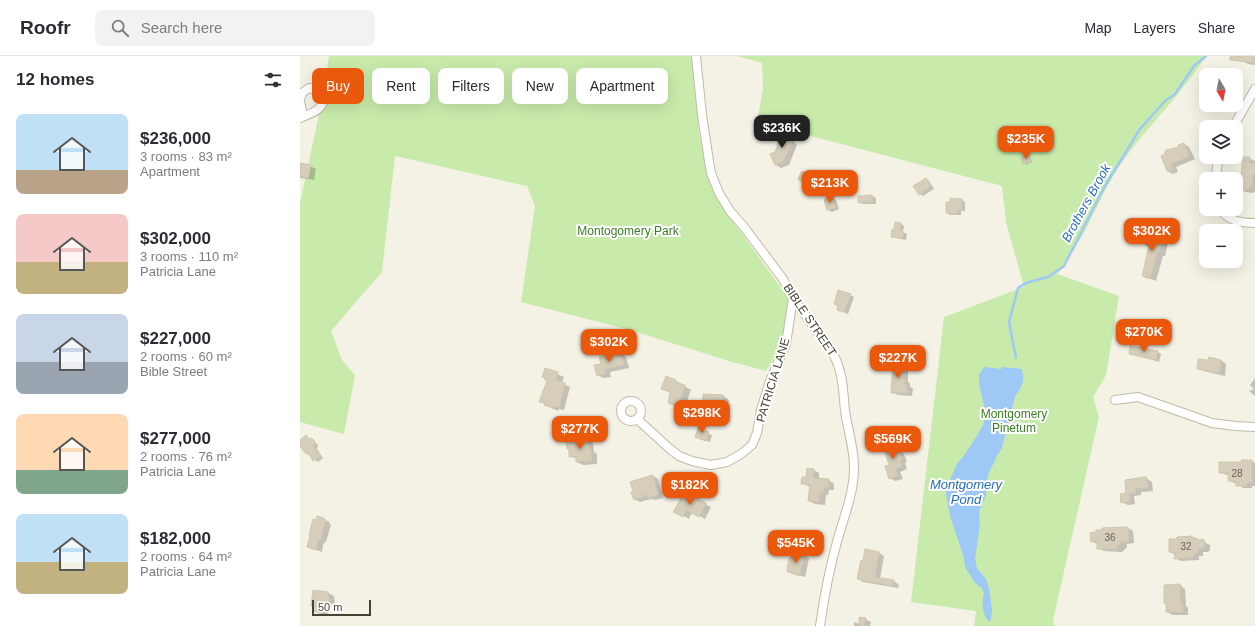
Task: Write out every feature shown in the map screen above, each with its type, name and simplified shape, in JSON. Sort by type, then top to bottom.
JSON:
[{"type":"street","name":"BIBLE STREET","points":[[696,56],[708,154],[711,173],[715,185],[730,211],[744,227],[783,279],[793,298],[832,352],[839,365],[842,378],[846,414],[854,457],[854,471],[852,492],[832,562],[820,626]]},
{"type":"street","points":[[309,88],[318,90],[324,98],[322,107],[317,111],[302,117],[300,100],[302,93],[309,88]]},
{"type":"street","points":[[1237,120],[1255,89]]},
{"type":"street","points":[[1225,216],[1232,220],[1255,223]]},
{"type":"street","name":"PATRICIA LANE","points":[[638,419],[670,449],[679,456],[692,462],[711,464],[727,462],[741,454],[752,445],[757,433],[761,410],[770,380],[786,344],[793,298]]},
{"type":"street","points":[[1115,400],[1138,398],[1212,423],[1255,427]]},
{"type":"green space","name":"Montogomery Park","points":[[329,56],[695,56],[699,134],[709,175],[723,207],[793,305],[779,349],[766,371],[630,330],[521,302],[535,206],[527,186],[395,156],[382,272],[331,331],[342,360],[355,375],[344,434],[300,422],[300,203],[321,104],[364,104],[364,68],[327,68]]},
{"type":"green space","name":"Montgomery Pinetum","points":[[737,56],[1207,56],[1188,82],[1138,141],[1121,164],[1106,188],[1081,239],[1066,263],[1057,274],[1119,296],[1106,375],[1093,397],[1099,417],[1053,620],[1055,626],[974,626],[976,611],[911,602],[944,317],[1024,287],[1006,222],[1002,186],[757,122],[763,89],[762,63]]},
{"type":"water","name":"Montgomery Pond","points":[[984,367],[1022,369],[1023,377],[1023,382],[1015,397],[1002,448],[988,475],[986,495],[979,512],[980,524],[975,559],[977,568],[986,579],[989,588],[992,610],[991,620],[989,622],[983,609],[984,594],[982,588],[975,583],[965,567],[964,558],[950,516],[946,494],[948,484],[958,462],[963,457],[984,423],[985,409],[979,384],[979,375]]},
{"type":"building","points":[[1230,56],[1255,56],[1255,63],[1230,60]]},
{"type":"building","points":[[781,131],[789,135],[788,138],[792,140],[792,142],[783,162],[775,165],[770,154],[775,152],[780,139],[778,138]]},
{"type":"building","points":[[1184,143],[1190,156],[1171,164],[1173,169],[1167,171],[1161,156],[1164,155],[1166,150],[1179,147],[1178,145]]},
{"type":"building","points":[[1029,155],[1031,162],[1023,164],[1021,158]]},
{"type":"building","points":[[1243,157],[1250,157],[1249,163],[1255,163],[1255,174],[1253,174],[1252,186],[1251,185],[1250,189],[1243,190],[1243,172],[1242,172]]},
{"type":"building","points":[[300,163],[311,165],[308,178],[300,176]]},
{"type":"building","points":[[802,171],[816,177],[818,174],[827,178],[825,182],[828,183],[823,193],[804,185],[805,183],[798,179]]},
{"type":"building","points":[[926,178],[931,186],[919,195],[913,186]]},
{"type":"building","points":[[872,195],[873,202],[858,203],[858,196]]},
{"type":"building","points":[[832,197],[836,208],[827,210],[824,200]]},
{"type":"building","points":[[950,198],[962,199],[962,210],[958,210],[957,214],[946,213],[946,202],[950,202]]},
{"type":"building","points":[[895,222],[901,223],[900,230],[903,231],[903,238],[891,237]]},
{"type":"building","points":[[1148,232],[1164,235],[1159,253],[1157,253],[1150,279],[1142,276],[1149,246],[1145,245]]},
{"type":"building","points":[[838,290],[851,294],[844,312],[837,310],[838,306],[834,304]]},
{"type":"building","points":[[1130,346],[1158,351],[1156,360],[1129,354]]},
{"type":"building","points":[[621,352],[624,365],[605,369],[605,374],[597,376],[594,365],[601,364],[599,357]]},
{"type":"building","points":[[1209,357],[1221,360],[1220,373],[1197,369],[1198,359],[1208,360]]},
{"type":"building","points":[[893,361],[901,361],[900,364],[903,364],[903,379],[905,379],[904,384],[907,384],[907,393],[891,393]]},
{"type":"building","points":[[545,368],[558,372],[556,380],[565,383],[559,408],[553,406],[553,408],[544,405],[545,403],[539,402],[547,381],[542,377]]},
{"type":"building","points":[[666,376],[676,380],[675,382],[685,385],[679,407],[668,403],[670,392],[661,389]]},
{"type":"building","points":[[703,394],[723,395],[723,407],[710,407],[709,415],[699,415],[701,401],[703,401]]},
{"type":"building","points":[[698,428],[709,432],[706,441],[695,437]]},
{"type":"building","points":[[306,435],[308,438],[313,439],[315,442],[314,447],[321,456],[313,461],[308,452],[306,454],[300,446],[300,440]]},
{"type":"building","points":[[588,439],[592,461],[576,462],[576,456],[569,457],[569,449],[567,449],[566,441]]},
{"type":"building","points":[[895,443],[897,450],[899,449],[902,459],[900,460],[902,466],[895,469],[898,476],[889,479],[885,466],[889,465],[883,447]]},
{"type":"building","points":[[1241,460],[1252,460],[1252,483],[1247,483],[1247,486],[1236,486],[1236,481],[1228,481],[1228,473],[1219,473],[1219,462],[1242,462]]},
{"type":"building","points":[[807,468],[814,469],[813,478],[829,479],[828,488],[824,487],[823,493],[820,493],[819,502],[808,501],[810,484],[801,484],[802,477],[806,477]]},
{"type":"building","points":[[653,475],[658,495],[648,498],[647,495],[634,500],[630,482]]},
{"type":"building","points":[[1147,478],[1148,488],[1135,489],[1136,493],[1129,493],[1130,502],[1121,503],[1120,494],[1126,493],[1125,480]]},
{"type":"building","points":[[684,493],[706,503],[699,517],[686,510],[683,517],[673,512]]},
{"type":"building","points":[[317,516],[326,520],[321,539],[318,541],[316,550],[307,547],[313,519],[316,520]]},
{"type":"building","points":[[1128,527],[1129,541],[1121,541],[1121,544],[1116,549],[1097,549],[1097,541],[1091,542],[1090,533],[1096,532],[1096,530],[1102,530],[1102,528]]},
{"type":"building","points":[[1192,536],[1192,538],[1197,538],[1198,540],[1203,539],[1205,541],[1205,547],[1198,549],[1198,553],[1194,553],[1194,557],[1174,559],[1175,552],[1169,552],[1169,539]]},
{"type":"building","points":[[865,549],[879,552],[875,577],[894,580],[893,586],[857,579]]},
{"type":"building","points":[[797,552],[804,554],[800,576],[787,571],[789,558],[791,558],[792,554],[797,554]]},
{"type":"building","points":[[1180,584],[1180,603],[1183,603],[1183,612],[1166,612],[1166,603],[1164,603],[1164,585]]},
{"type":"building","points":[[313,590],[328,592],[330,602],[324,602],[323,612],[313,611],[314,606],[311,606]]},
{"type":"building","points":[[859,617],[866,618],[864,626],[859,626]]},
{"type":"waterway","name":"Brothers Brook","points":[[1016,358],[1009,322],[1018,288],[1026,283],[1048,277],[1064,266],[1105,186],[1140,129],[1165,101],[1175,94],[1194,66],[1206,56]]}]
